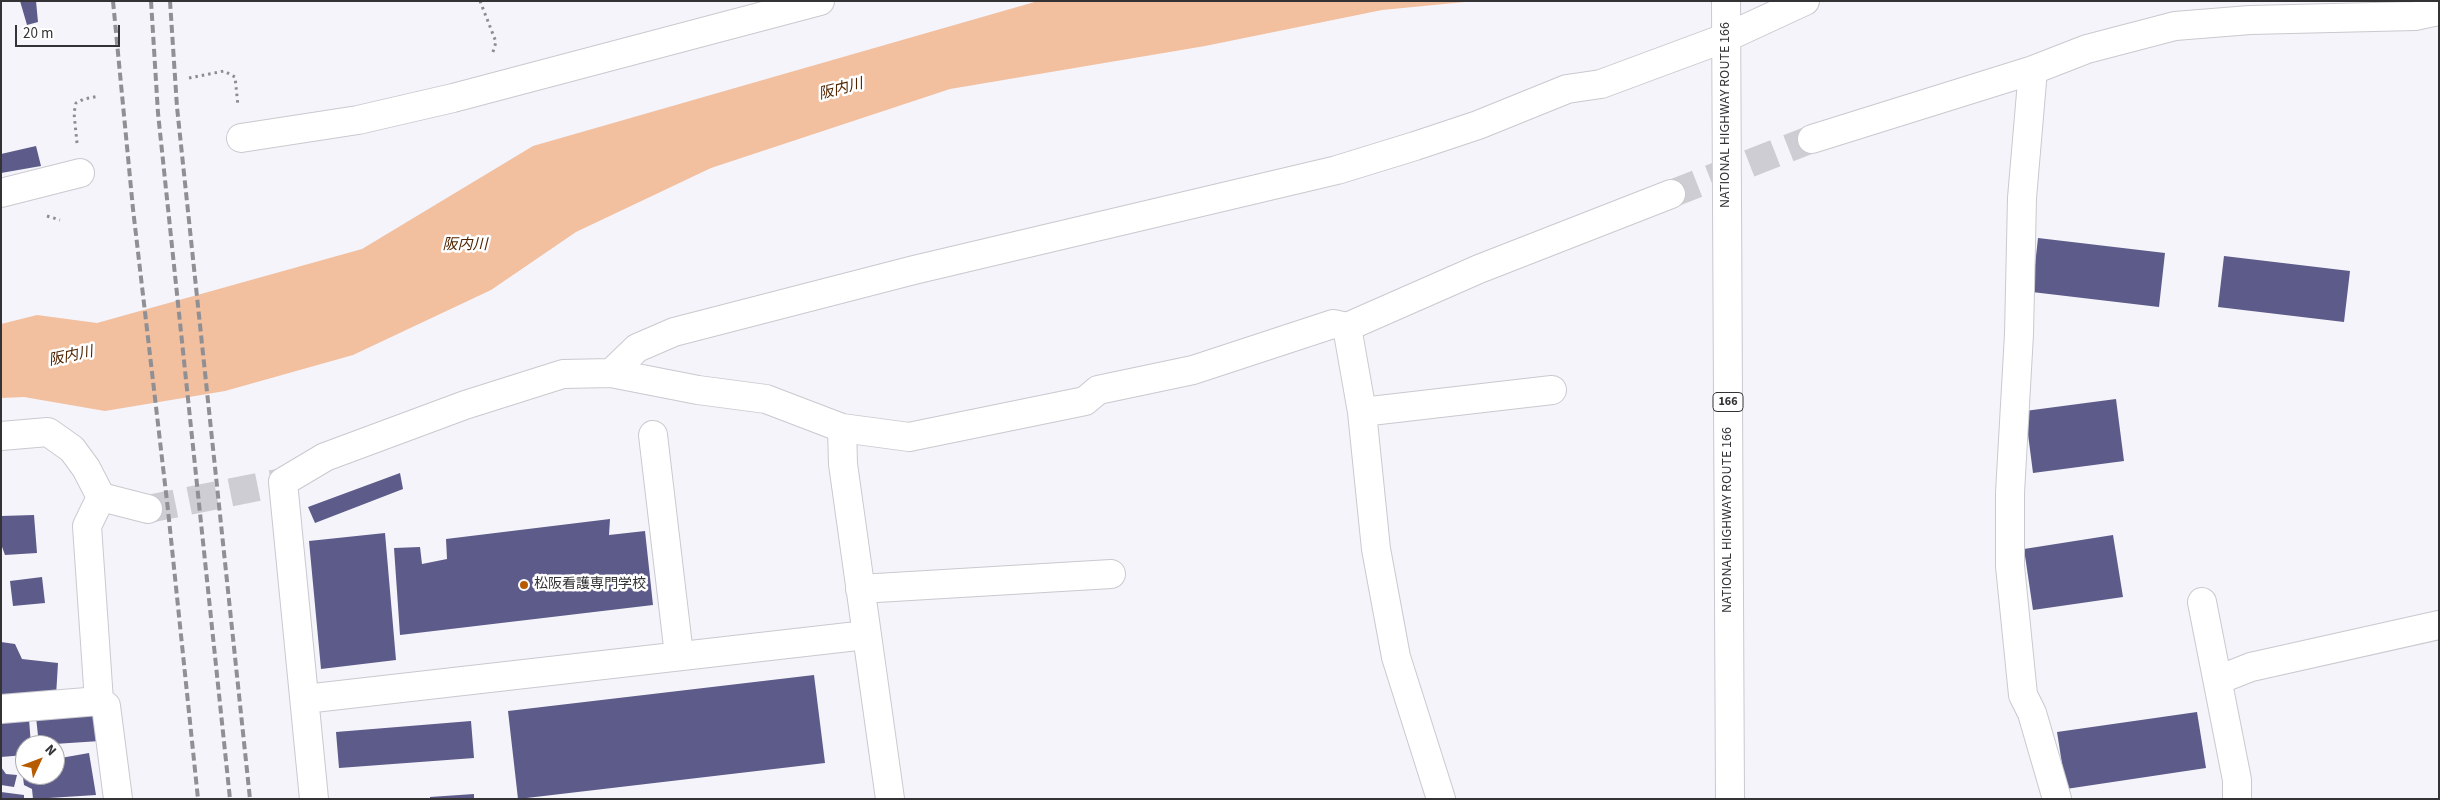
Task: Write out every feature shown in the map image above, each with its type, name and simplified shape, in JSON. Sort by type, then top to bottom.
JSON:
[{"type":"main road","points":[[241,138],[358,120],[453,98],[820,1]]},
{"type":"main road","points":[[611,373],[638,348],[674,332],[923,268],[1337,170],[1478,125],[1568,88],[1601,84],[1725,38],[1805,1]]},
{"type":"main road","name":"NATIONAL HIGHWAY ROUTE 166","points":[[1726,3],[1730,799]]},
{"type":"main road","points":[[1812,139],[2033,70],[2087,49],[2175,26],[2250,20],[2414,16],[2439,11]]},
{"type":"main road","points":[[2033,70],[2022,198],[2019,334],[2010,493],[2010,566],[2023,695],[2032,713],[2057,799]]},
{"type":"main road","points":[[1,193],[80,173]]},
{"type":"main road","points":[[314,799],[283,482],[325,457],[465,405],[563,374],[611,373],[698,390],[766,399],[842,428],[909,437],[1085,401],[1098,390],[1194,370],[1333,324],[1347,327],[1479,269],[1671,194]]},
{"type":"main road","points":[[1347,327],[1362,412],[1376,549],[1396,657],[1441,799]]},
{"type":"main road","points":[[1362,412],[1552,390]]},
{"type":"main road","points":[[842,428],[843,464],[890,799]]},
{"type":"main road","points":[[1,436],[48,432],[72,449],[86,468],[101,497],[148,508]]},
{"type":"main road","points":[[653,435],[679,656]]},
{"type":"main road","points":[[99,702],[87,526],[101,497]]},
{"type":"main road","points":[[860,589],[1111,574]]},
{"type":"main road","points":[[2202,602],[2237,780],[2237,799]]},
{"type":"main road","points":[[2218,680],[2251,667],[2439,624]]},
{"type":"main road","points":[[305,699],[866,635]]},
{"type":"main road","points":[[1,709],[99,702],[106,706],[118,799]]},
{"type":"path","points":[[480,1],[496,42],[491,59]]},
{"type":"path","points":[[189,78],[224,71],[235,77]]},
{"type":"path","points":[[74,113],[76,103],[99,96]]},
{"type":"water","name":"阪内川","points":[[1038,1],[1475,1],[1382,10],[1205,46],[950,89],[711,168],[576,232],[491,290],[353,355],[225,391],[105,411],[24,397],[1,398],[1,324],[37,315],[97,323],[362,249],[533,146]]},
{"type":"building","points":[[20,1],[36,1],[38,22],[27,25]]},
{"type":"building","points":[[36,146],[41,166],[1,173],[1,154]]},
{"type":"building","points":[[2038,238],[2165,253],[2159,307],[2032,292]]},
{"type":"building","points":[[2224,256],[2350,271],[2344,322],[2218,307]]},
{"type":"building","points":[[2116,399],[2124,461],[2033,473],[2025,411]]},
{"type":"building","points":[[400,473],[403,489],[315,523],[308,507]]},
{"type":"building","points":[[34,515],[37,553],[5,555],[1,544],[1,516]]},
{"type":"building","name":"松阪看護専門学校","points":[[610,519],[609,535],[645,531],[653,605],[400,635],[394,548],[420,547],[422,564],[447,559],[446,539]]},
{"type":"building","points":[[385,533],[396,660],[321,669],[309,541]]},
{"type":"building","points":[[2113,535],[2123,597],[2033,610],[2024,549]]},
{"type":"building","points":[[42,577],[45,603],[13,606],[10,581]]},
{"type":"building","points":[[1,642],[15,644],[22,659],[58,663],[56,696],[1,699]]},
{"type":"building","points":[[814,675],[825,763],[518,799],[508,711]]},
{"type":"building","points":[[97,712],[100,741],[65,743],[65,735],[38,735],[36,717]]},
{"type":"building","points":[[2197,712],[2206,768],[2066,789],[2057,732]]},
{"type":"building","points":[[29,719],[30,735],[15,735],[15,756],[1,757],[1,721]]},
{"type":"building","points":[[471,721],[474,758],[339,768],[336,732]]},
{"type":"building","points":[[89,753],[96,795],[33,799],[32,789],[24,785],[65,785],[65,757]]},
{"type":"building","points":[[1,767],[6,774],[15,775],[15,783],[14,787],[1,785]]},
{"type":"building","points":[[1,792],[24,795],[24,799],[1,799]]},
{"type":"building","points":[[474,794],[474,799],[430,799],[430,797]]},
{"type":"tunnel","points":[[1671,194],[1812,139]]},
{"type":"tunnel","points":[[148,509],[283,482]]},
{"type":"railway","points":[[113,1],[133,209],[168,510],[198,799]]},
{"type":"railway","points":[[151,1],[158,113],[230,799]]},
{"type":"railway","points":[[170,1],[177,107],[250,799]]},
{"type":"place","name":"松阪看護専門学校","points":[[524,585]]}]
